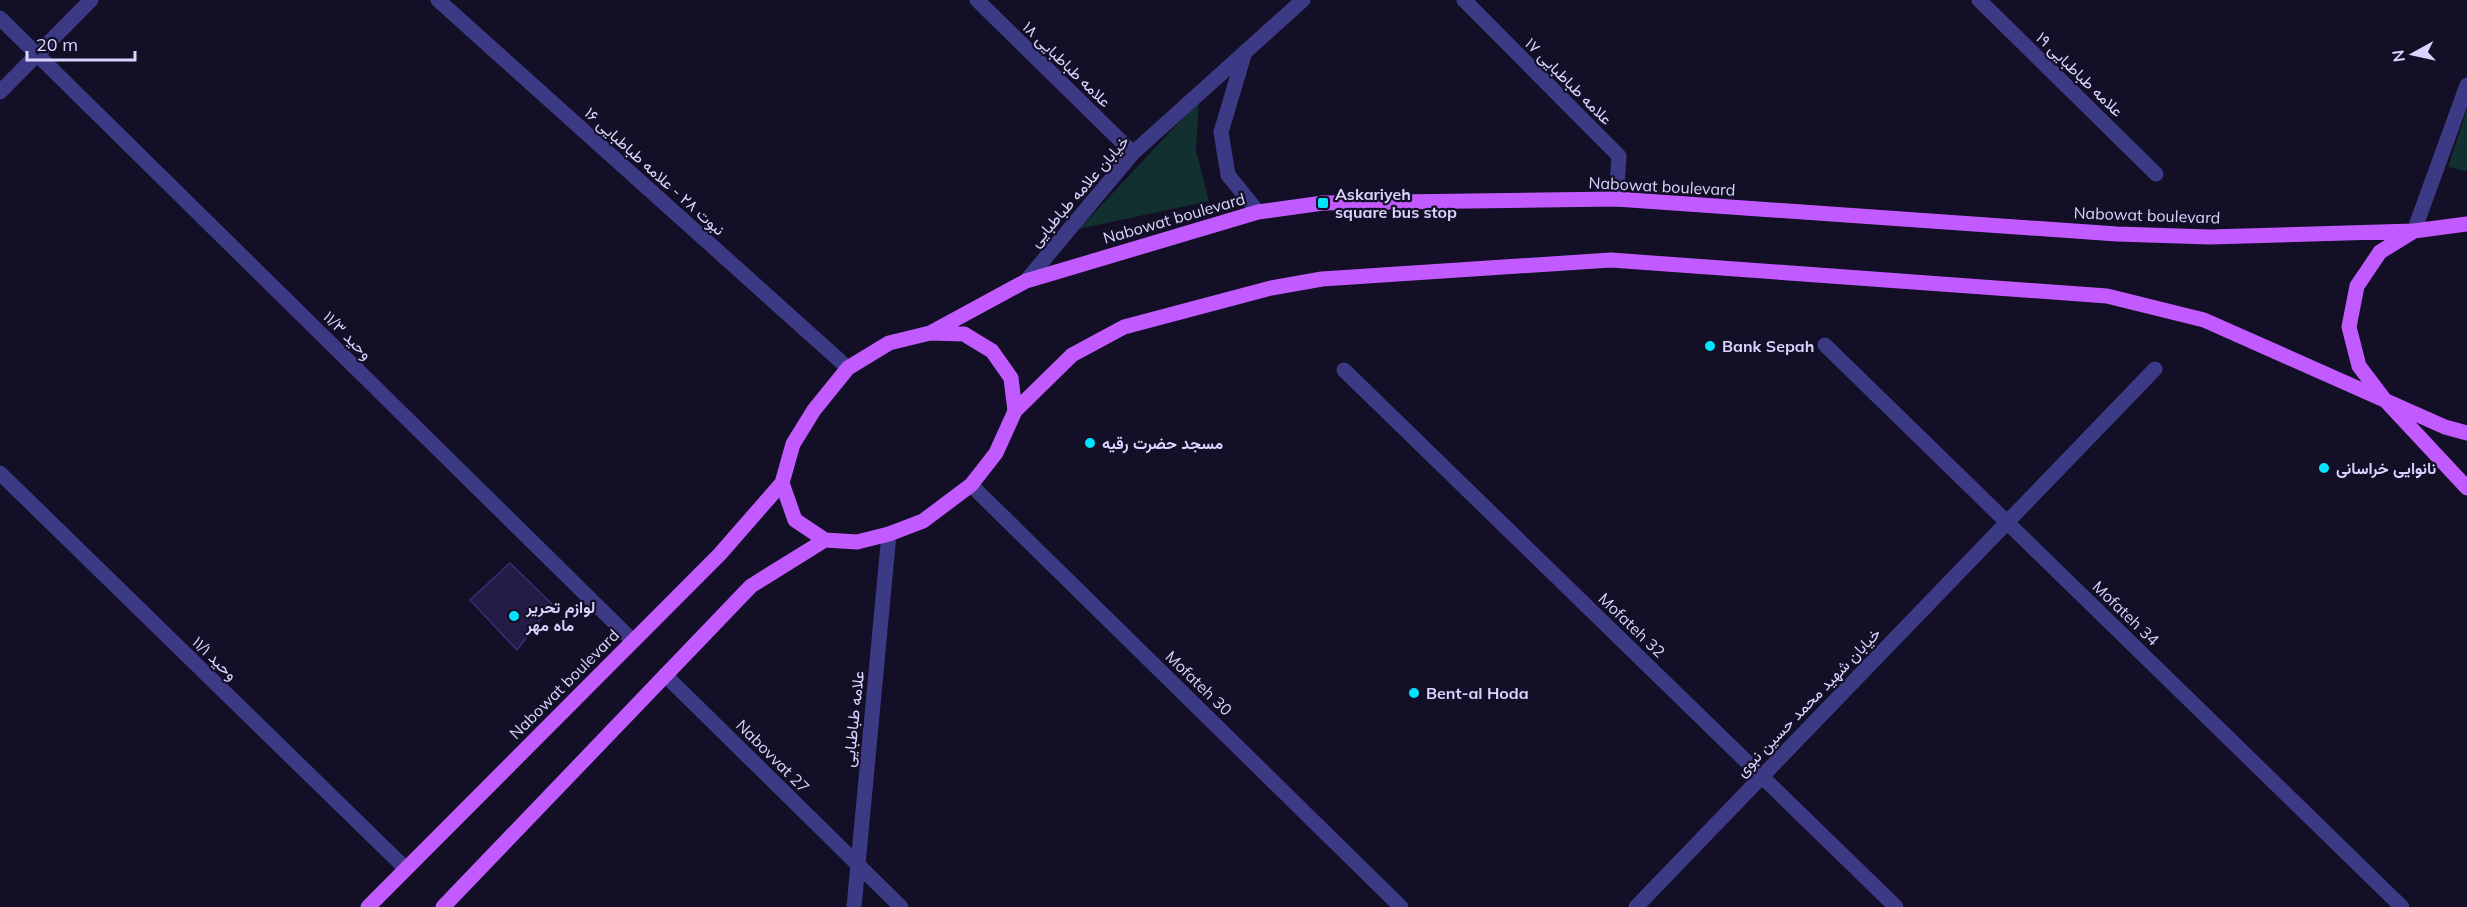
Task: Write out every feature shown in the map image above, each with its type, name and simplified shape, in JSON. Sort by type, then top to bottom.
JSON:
[{"type":"main road","name":"Nabowat boulevard","points":[[930,333],[1026,281],[1258,212],[1323,203],[1616,199],[2117,234],[2210,237],[2414,231],[2467,224]]},
{"type":"main road","points":[[2414,231],[2380,252],[2357,286],[2349,327],[2359,366],[2384,399],[2467,488]]},
{"type":"main road","points":[[1015,411],[1011,378],[992,351],[964,334],[930,333],[889,343],[848,368],[814,410],[793,444],[782,483],[795,520],[825,540],[857,542],[889,534],[923,521],[972,485],[996,453],[1015,411],[1072,355],[1124,327],[1271,288],[1322,279],[1611,260],[2107,296],[2204,320],[2445,427],[2467,433]]},
{"type":"main road","name":"Nabowat boulevard","points":[[368,907],[720,554],[782,483]]},
{"type":"main road","points":[[443,907],[751,586],[825,540]]},
{"type":"street","points":[[0,92],[91,0]]},
{"type":"street","name":"نبوت ۲۸ - علامه طباطبایی ۱۶","points":[[438,0],[848,368]]},
{"type":"street","name":"علامه طباطبایی ۱۸","points":[[977,0],[1133,153]]},
{"type":"street","name":"خیابان علامه طباطبایی","points":[[1026,281],[1133,153],[1303,0]]},
{"type":"street","name":"علامه طباطبایی ۱۷","points":[[1464,0],[1619,156],[1616,199]]},
{"type":"street","name":"علامه طباطبایی ۱۹","points":[[1978,0],[2156,174]]},
{"type":"street","name":"وحید ۱۱/۳","points":[[0,18],[633,641]]},
{"type":"street","points":[[1244,55],[1221,132],[1228,175],[1258,212]]},
{"type":"street","points":[[2414,231],[2467,86]]},
{"type":"street","name":"Mofateh 34","points":[[1825,345],[2402,907]]},
{"type":"street","name":"خیابان شهید محمد حسین نبوی","points":[[1636,907],[2155,369]]},
{"type":"street","name":"Mofateh 32","points":[[1344,370],[1896,907]]},
{"type":"street","name":"وحید ۱۱/۱","points":[[0,473],[405,868]]},
{"type":"street","name":"Mofateh 30","points":[[972,485],[1401,907]]},
{"type":"street","name":"علامه طباطبایی","points":[[854,907],[856,864],[889,534]]},
{"type":"street","name":"Nabovvat 27","points":[[665,675],[901,907]]},
{"type":"green space","points":[[1199,101],[1196,151],[1209,201],[1079,229]]},
{"type":"green space","points":[[2467,109],[2467,171],[2448,167]]},
{"type":"building","name":"لوازم تحریر ماه مهر","points":[[510,563],[552,604],[517,650],[470,600]]},
{"type":"place","name":"Askariyeh square bus stop","points":[[1323,203]]},
{"type":"place","name":"Bank Sepah","points":[[1710,346]]},
{"type":"place","name":"مسجد حضرت رقیه","points":[[1090,443]]},
{"type":"place","name":"نانوایی خراسانی","points":[[2324,468]]},
{"type":"place","name":"لوازم تحریر ماه مهر","points":[[514,616]]},
{"type":"place","name":"Bent-al Hoda","points":[[1414,693]]}]
